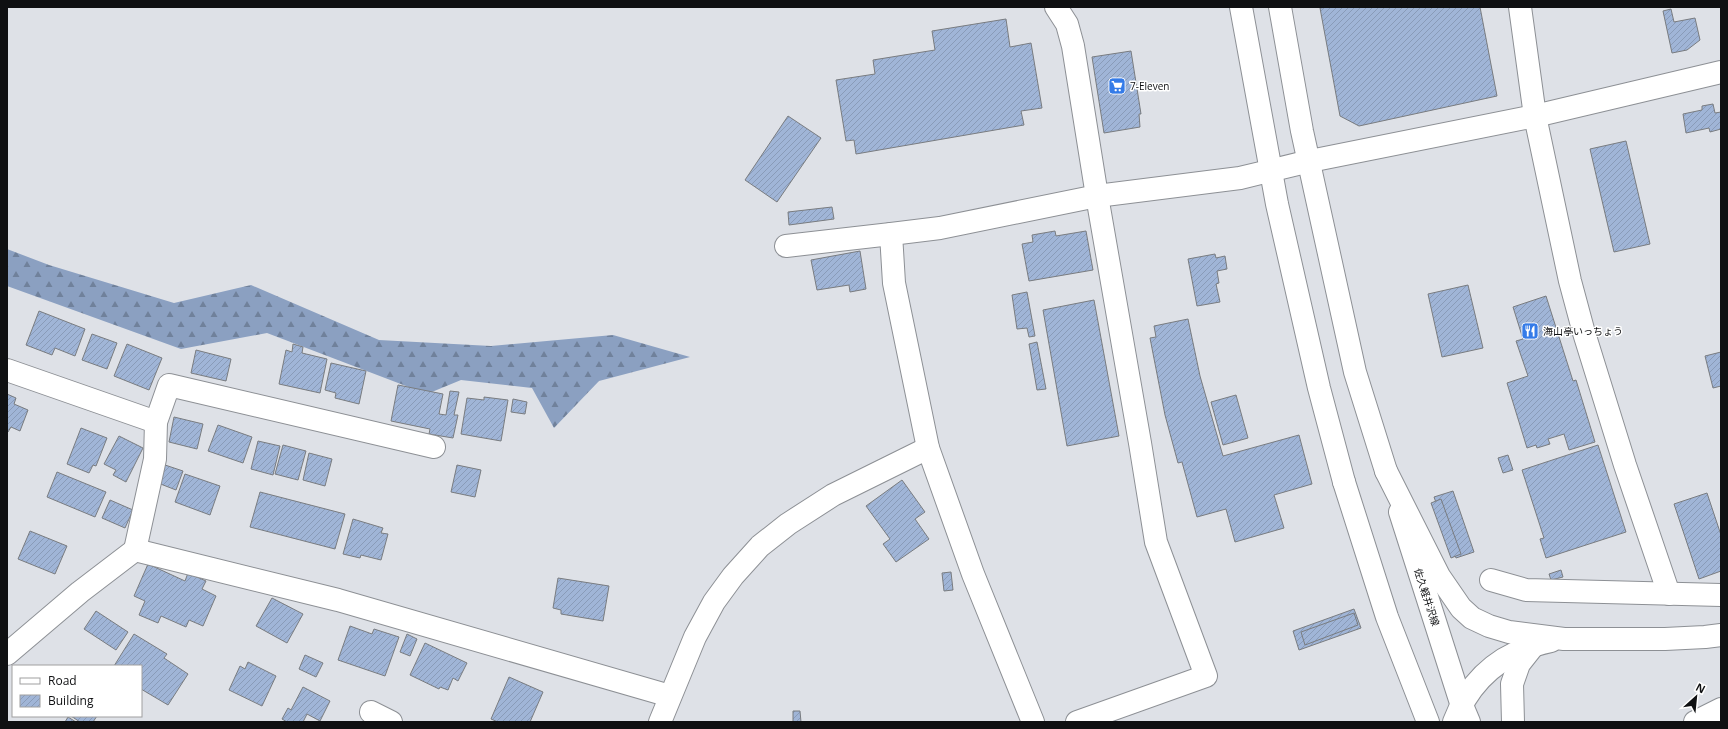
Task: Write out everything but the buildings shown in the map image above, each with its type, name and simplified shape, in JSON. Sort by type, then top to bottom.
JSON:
[{"type":"main road","points":[[1056,7],[1067,24],[1073,46],[1156,542],[1206,676],[1076,722]]},
{"type":"main road","points":[[1241,7],[1270,171],[1319,388],[1344,482],[1387,617],[1428,722]]},
{"type":"main road","points":[[1280,7],[1302,131],[1310,161],[1355,372],[1386,471],[1439,576],[1461,608],[1472,618],[1509,632],[1564,639],[1665,639],[1705,637],[1721,634]]},
{"type":"main road","points":[[1520,7],[1535,116],[1570,281],[1584,333],[1625,465],[1669,594]]},
{"type":"main road","points":[[786,246],[940,228],[1097,196],[1240,178],[1310,161],[1535,116],[1721,72]]},
{"type":"main road","points":[[891,234],[894,283],[928,448],[973,574],[1033,722]]},
{"type":"main road","points":[[7,370],[156,422]]},
{"type":"main road","points":[[7,654],[80,592],[135,550],[155,459],[156,422],[169,385],[434,447]]},
{"type":"main road","points":[[660,722],[694,637],[714,602],[733,576],[760,546],[788,524],[833,495],[928,448]]},
{"type":"main road","name":"佐久軽井沢線","points":[[1386,471],[1461,716]]},
{"type":"main road","points":[[135,550],[338,600],[670,696]]},
{"type":"main road","points":[[1491,580],[1526,590],[1721,595]]},
{"type":"main road","points":[[1461,716],[1479,680],[1495,665],[1512,653],[1534,644],[1564,639]]},
{"type":"main road","points":[[1513,722],[1512,684],[1519,664],[1534,644]]},
{"type":"main road","points":[[1695,722],[1721,709]]},
{"type":"main road","points":[[371,712],[392,722]]},
{"type":"green space","points":[[7,249],[49,265],[174,303],[251,285],[379,340],[491,346],[613,335],[690,357],[599,381],[554,428],[532,388],[461,380],[427,394],[267,333],[181,349],[7,286]]},
{"type":"place","name":"7-Eleven","points":[[1117,86]]},
{"type":"place","name":"海山亭いっちょう","points":[[1530,331]]}]
